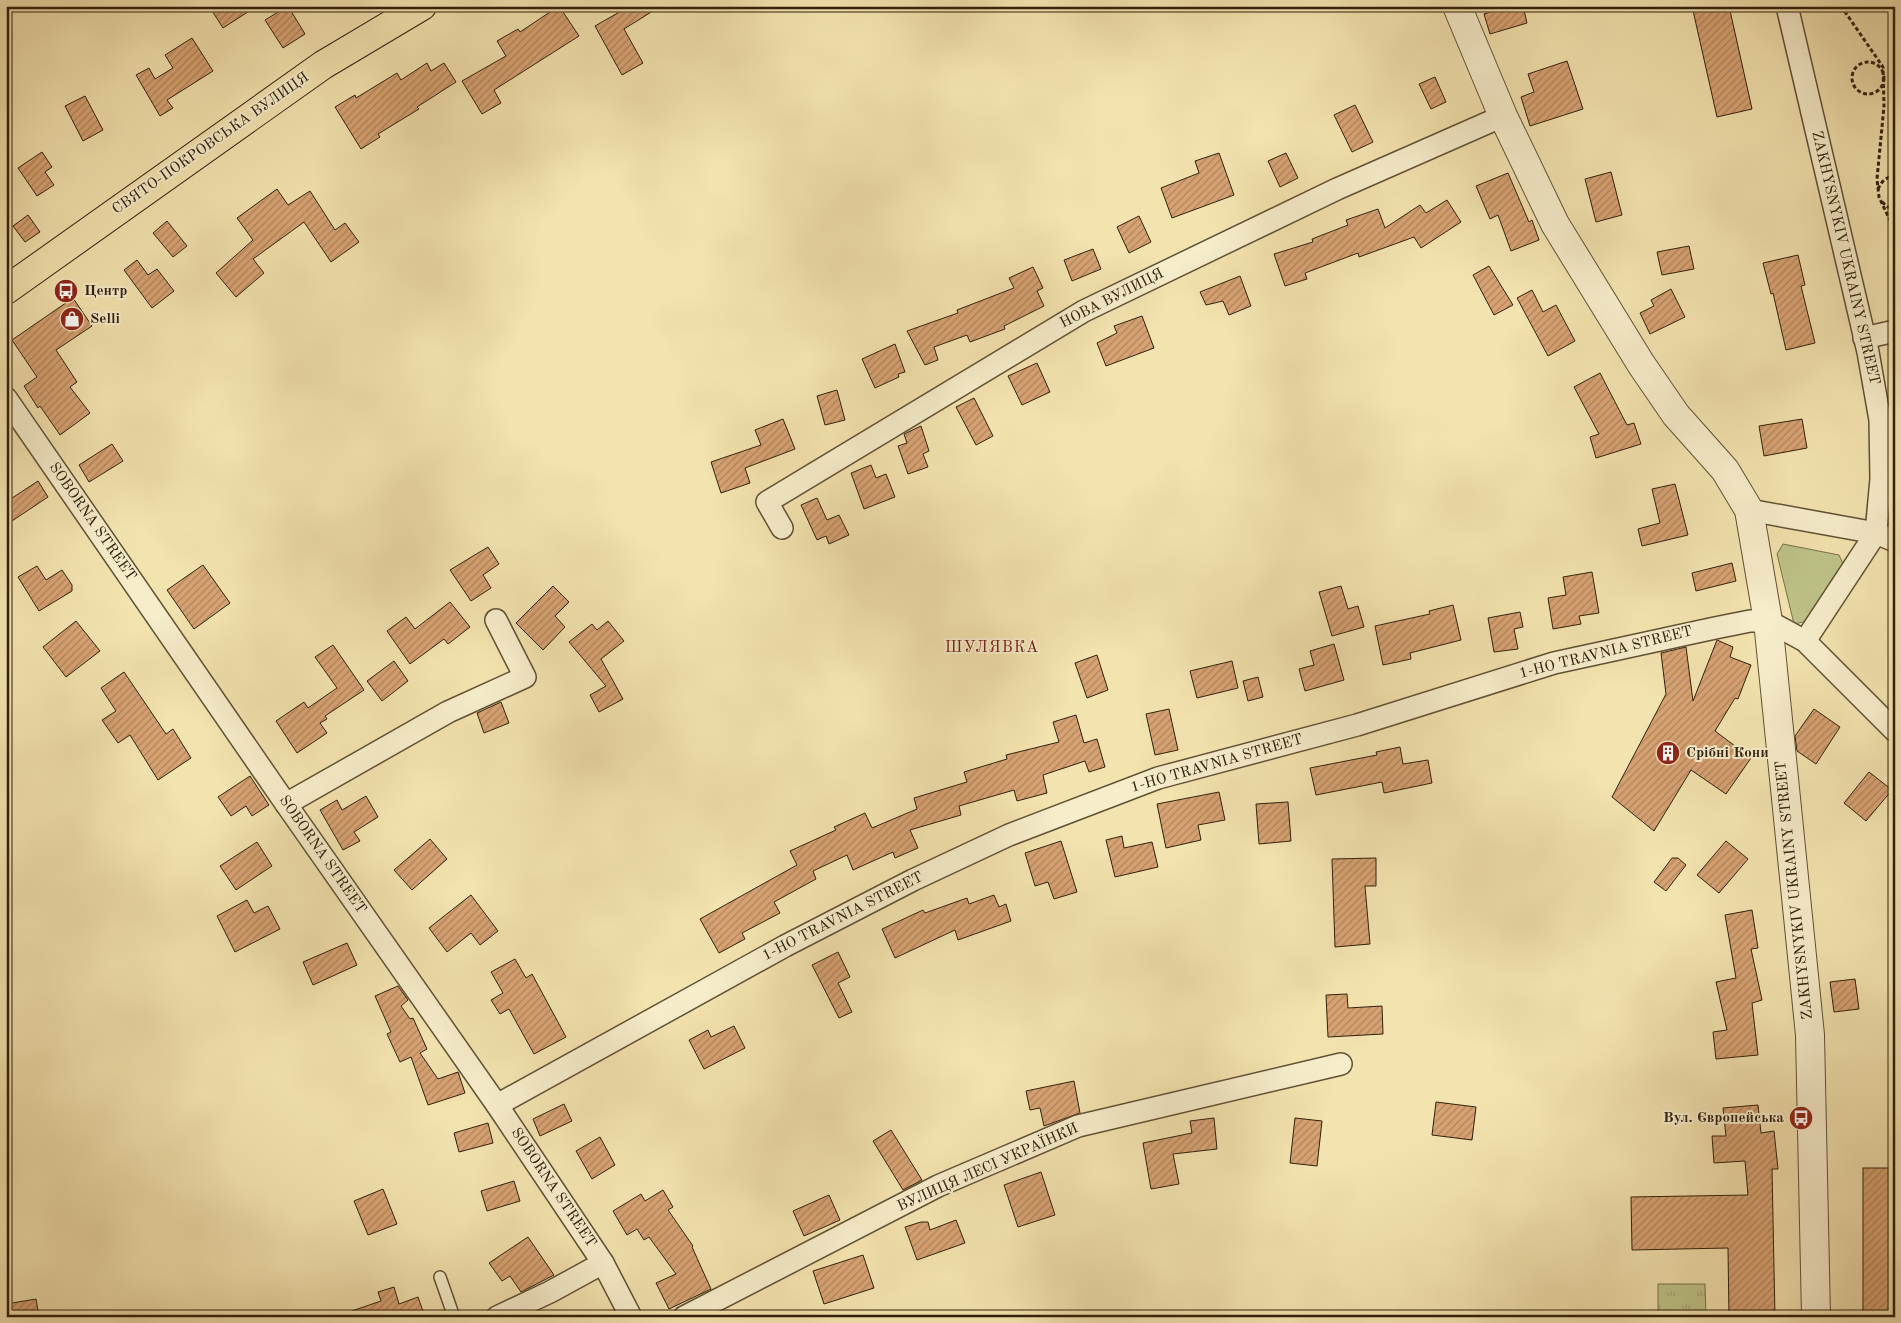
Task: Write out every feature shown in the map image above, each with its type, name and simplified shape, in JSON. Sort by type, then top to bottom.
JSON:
[{"type":"main road","name":"СВЯТО-ПОКРОВСЬКА ВУЛИЦЯ","points":[[6,290],[323,65],[422,6]]},
{"type":"street","name":"ZAKHYSNYKIV UKRAINY STREET","points":[[1457,6],[1503,116],[1555,224],[1676,415],[1725,470],[1749,510],[1768,621],[1810,1035],[1816,1317]]},
{"type":"street","name":"ZAKHYSNYKIV UKRAINY STREET","points":[[1787,6],[1864,338],[1880,420],[1881,479],[1885,537],[1805,641]]},
{"type":"street","name":"НОВА ВУЛИЦЯ","points":[[782,528],[767,502],[1084,311],[1337,189],[1503,116]]},
{"type":"street","points":[[1864,338],[1895,331]]},
{"type":"street","name":"SOBORNA STREET","points":[[6,398],[286,804],[497,1105],[603,1262],[631,1317]]},
{"type":"street","points":[[1749,510],[1885,537]]},
{"type":"street","points":[[286,804],[448,712],[525,677],[496,620]]},
{"type":"street","name":"1-HO TRAVNIA STREET","points":[[497,1105],[785,946],[913,880],[1009,834],[1158,778],[1357,725],[1554,663],[1750,621],[1768,621]]},
{"type":"street","points":[[1768,621],[1805,641],[1895,731]]},
{"type":"street","name":"ВУЛИЦЯ ЛЕСІ УКРАЇНКИ","points":[[684,1317],[938,1186],[1078,1126],[1341,1064]]},
{"type":"street","points":[[497,1317],[550,1292],[603,1262]]},
{"type":"lane","points":[[440,1277],[454,1317]]},
{"type":"path","points":[[1840,6],[1883,68],[1884,106],[1877,179],[1879,197],[1882,203],[1888,207],[1895,208]]},
{"type":"path","points":[[1868,61],[1879,65],[1884,76],[1882,87],[1871,94],[1860,92],[1852,82],[1853,71],[1857,66],[1868,61]]},
{"type":"path","points":[[1895,177],[1886,179],[1881,183],[1878,190],[1879,197],[1895,231]]},
{"type":"green space","points":[[1783,544],[1839,555],[1844,566],[1808,621],[1794,624],[1777,554]]},
{"type":"green space","points":[[1658,1284],[1705,1284],[1706,1317],[1658,1317]]},
{"type":"building","points":[[209,6],[257,6],[223,28]]},
{"type":"building","points":[[288,6],[305,34],[283,48],[265,20]]},
{"type":"building","points":[[559,6],[579,36],[494,90],[501,103],[482,114],[462,81],[506,56],[497,41],[518,29],[520,32]]},
{"type":"building","points":[[630,6],[661,6],[624,29],[643,63],[622,75],[595,26]]},
{"type":"building","points":[[1509,6],[1523,6],[1527,23],[1490,34],[1484,14]]},
{"type":"building","points":[[1692,6],[1729,6],[1752,109],[1717,117]]},
{"type":"building","points":[[192,38],[213,71],[167,100],[173,108],[160,116],[136,75],[149,68],[155,79],[173,68],[165,55]]},
{"type":"building","points":[[1567,61],[1583,109],[1530,126],[1521,97],[1534,92],[1528,74]]},
{"type":"building","points":[[427,63],[431,71],[444,63],[456,82],[417,107],[419,109],[378,134],[380,137],[361,149],[335,107],[355,95],[356,98],[397,73],[401,80]]},
{"type":"building","points":[[1435,77],[1446,102],[1431,109],[1419,84]]},
{"type":"building","points":[[85,96],[103,130],[83,141],[65,106]]},
{"type":"building","points":[[1355,105],[1373,142],[1352,152],[1334,115]]},
{"type":"building","points":[[42,152],[52,167],[45,172],[54,185],[37,196],[18,168]]},
{"type":"building","points":[[1219,153],[1234,195],[1172,218],[1161,188],[1199,173],[1195,161]]},
{"type":"building","points":[[1286,153],[1298,178],[1280,187],[1268,161]]},
{"type":"building","points":[[1611,172],[1622,215],[1596,222],[1585,179]]},
{"type":"building","points":[[1508,173],[1529,222],[1532,220],[1539,240],[1511,251],[1498,215],[1490,219],[1476,186]]},
{"type":"building","points":[[277,189],[288,205],[310,191],[335,230],[345,223],[359,242],[331,262],[304,222],[253,259],[264,273],[236,297],[216,273],[253,240],[237,218]]},
{"type":"building","points":[[1447,200],[1461,222],[1421,248],[1414,237],[1359,257],[1358,253],[1305,273],[1307,279],[1285,286],[1274,254],[1313,242],[1312,239],[1348,225],[1346,220],[1378,209],[1385,228],[1420,205],[1426,213]]},
{"type":"building","points":[[28,215],[40,232],[25,242],[13,226]]},
{"type":"building","points":[[1139,216],[1151,242],[1129,253],[1117,227]]},
{"type":"building","points":[[167,221],[187,246],[173,257],[153,233]]},
{"type":"building","points":[[1689,246],[1694,269],[1662,275],[1657,252]]},
{"type":"building","points":[[1093,249],[1101,269],[1072,281],[1064,260]]},
{"type":"building","points":[[1798,255],[1805,285],[1801,286],[1815,343],[1786,350],[1773,293],[1771,294],[1763,263]]},
{"type":"building","points":[[137,260],[148,275],[157,269],[174,291],[152,308],[124,270]]},
{"type":"building","points":[[1489,266],[1513,305],[1494,315],[1473,275]]},
{"type":"building","points":[[1033,267],[1043,288],[1037,291],[1044,306],[1004,326],[1005,329],[970,342],[967,335],[934,347],[938,360],[925,365],[907,331],[958,313],[957,310],[1014,288],[1009,278]]},
{"type":"building","points":[[1240,276],[1251,306],[1229,315],[1223,301],[1206,305],[1200,292]]},
{"type":"building","points":[[1671,289],[1685,317],[1650,334],[1640,313],[1654,306],[1651,300]]},
{"type":"building","points":[[1532,290],[1543,312],[1556,305],[1575,341],[1548,356],[1517,298]]},
{"type":"building","points":[[73,298],[92,326],[56,350],[77,382],[70,387],[90,413],[60,435],[40,406],[38,408],[24,386],[37,377],[12,340]]},
{"type":"building","points":[[1142,316],[1154,348],[1106,366],[1097,343],[1117,333],[1114,326]]},
{"type":"building","points":[[895,344],[905,372],[898,374],[899,377],[875,388],[862,359]]},
{"type":"building","points":[[1037,363],[1050,392],[1022,405],[1008,376]]},
{"type":"building","points":[[1600,373],[1627,425],[1634,423],[1641,444],[1596,458],[1590,437],[1599,434],[1574,387]]},
{"type":"building","points":[[837,390],[845,420],[825,425],[817,396]]},
{"type":"building","points":[[974,398],[993,436],[976,445],[956,407]]},
{"type":"building","points":[[783,419],[795,449],[745,468],[750,483],[721,493],[711,462],[761,445],[755,430]]},
{"type":"building","points":[[1802,419],[1807,448],[1764,456],[1759,426]]},
{"type":"building","points":[[921,426],[929,451],[923,454],[928,467],[908,474],[898,446],[907,443],[904,434]]},
{"type":"building","points":[[112,444],[123,461],[89,482],[79,465]]},
{"type":"building","points":[[871,465],[876,478],[886,474],[895,497],[864,509],[851,473]]},
{"type":"building","points":[[38,481],[48,497],[6,525],[6,502]]},
{"type":"building","points":[[1675,484],[1688,535],[1642,546],[1638,529],[1660,523],[1652,489]]},
{"type":"building","points":[[817,498],[827,520],[839,515],[849,535],[829,544],[826,536],[817,540],[801,505]]},
{"type":"building","points":[[488,547],[499,564],[483,575],[491,588],[471,601],[450,570]]},
{"type":"building","points":[[1732,563],[1736,581],[1696,591],[1692,573]]},
{"type":"building","points":[[203,565],[230,603],[194,629],[167,590]]},
{"type":"building","points":[[37,566],[46,580],[62,570],[72,585],[72,591],[39,611],[18,577]]},
{"type":"building","points":[[1592,572],[1599,613],[1579,616],[1581,624],[1553,629],[1548,598],[1566,595],[1563,577]]},
{"type":"building","points":[[553,586],[569,602],[555,616],[565,627],[543,650],[516,623]]},
{"type":"building","points":[[1341,586],[1348,609],[1358,606],[1364,627],[1332,636],[1319,592]]},
{"type":"building","points":[[450,602],[470,627],[448,644],[444,639],[410,664],[387,631],[406,617],[415,629]]},
{"type":"building","points":[[1453,605],[1461,640],[1410,653],[1411,659],[1383,665],[1375,626],[1430,614],[1429,611]]},
{"type":"building","points":[[1520,612],[1523,627],[1514,629],[1518,649],[1494,652],[1488,618]]},
{"type":"building","points":[[76,621],[100,651],[66,677],[43,647]]},
{"type":"building","points":[[608,621],[624,641],[601,659],[623,699],[599,712],[590,695],[606,686],[569,642],[592,624],[597,630]]},
{"type":"building","name":"Срібні Кони","points":[[1717,640],[1733,647],[1730,657],[1751,665],[1738,699],[1735,698],[1715,731],[1751,758],[1726,794],[1691,770],[1654,831],[1612,797],[1666,694],[1661,653],[1686,647],[1693,701]]},
{"type":"building","points":[[1334,644],[1344,680],[1305,691],[1299,669],[1314,665],[1310,651]]},
{"type":"building","points":[[333,645],[364,690],[325,716],[327,719],[320,723],[327,733],[297,753],[276,721],[304,702],[308,708],[337,688],[315,657]]},
{"type":"building","points":[[1097,655],[1108,690],[1087,698],[1075,663]]},
{"type":"building","points":[[394,661],[408,681],[382,701],[367,681]]},
{"type":"building","points":[[1232,661],[1238,688],[1197,698],[1190,671]]},
{"type":"building","points":[[124,672],[166,734],[173,729],[191,758],[158,780],[130,735],[118,743],[102,720],[116,711],[101,688]]},
{"type":"building","points":[[1258,677],[1263,697],[1248,701],[1243,681]]},
{"type":"building","points":[[501,702],[509,723],[484,733],[477,713]]},
{"type":"building","points":[[1169,709],[1178,750],[1155,755],[1146,714]]},
{"type":"building","points":[[1814,709],[1840,727],[1816,764],[1797,751],[1795,736]]},
{"type":"building","points":[[1076,715],[1084,743],[1097,739],[1105,767],[1089,772],[1085,761],[1043,775],[1047,793],[1017,801],[1014,790],[959,806],[961,815],[910,830],[918,848],[895,858],[893,852],[853,870],[847,855],[813,871],[816,879],[774,902],[780,913],[742,933],[745,939],[719,953],[700,919],[797,865],[790,851],[836,830],[834,827],[865,813],[872,828],[917,809],[914,798],[967,782],[964,772],[1007,759],[1006,755],[1059,742],[1053,722]]},
{"type":"building","points":[[1400,747],[1403,764],[1428,760],[1432,783],[1384,793],[1382,782],[1316,795],[1310,768],[1377,755],[1376,752]]},
{"type":"building","points":[[1869,772],[1892,790],[1866,821],[1844,803]]},
{"type":"building","points":[[250,776],[269,805],[252,816],[246,806],[231,816],[218,797]]},
{"type":"building","points":[[1219,792],[1225,820],[1198,825],[1201,840],[1166,848],[1157,804]]},
{"type":"building","points":[[366,796],[378,817],[354,832],[360,841],[343,850],[320,810],[337,800],[342,810]]},
{"type":"building","points":[[1288,802],[1291,841],[1259,844],[1256,804]]},
{"type":"building","points":[[1122,836],[1124,848],[1152,842],[1158,867],[1115,877],[1106,840]]},
{"type":"building","points":[[430,839],[447,859],[412,890],[394,870]]},
{"type":"building","points":[[1061,841],[1077,892],[1054,899],[1048,882],[1035,886],[1025,853]]},
{"type":"building","points":[[1726,841],[1748,859],[1719,893],[1697,875]]},
{"type":"building","points":[[257,842],[272,866],[236,890],[220,866]]},
{"type":"building","points":[[1376,858],[1376,886],[1365,886],[1370,944],[1335,947],[1332,859]]},
{"type":"building","points":[[1672,858],[1678,858],[1686,865],[1666,891],[1654,882]]},
{"type":"building","points":[[471,895],[498,931],[480,945],[471,933],[447,952],[429,928]]},
{"type":"building","points":[[994,895],[999,907],[1006,904],[1011,921],[958,940],[955,930],[895,958],[882,929],[923,910],[925,913],[967,898],[969,904]]},
{"type":"building","points":[[247,900],[254,913],[268,906],[280,929],[235,952],[217,916]]},
{"type":"building","points":[[1752,910],[1758,948],[1751,949],[1762,1000],[1752,1003],[1758,1055],[1716,1059],[1713,1032],[1727,1030],[1716,982],[1736,978],[1725,915]]},
{"type":"building","points":[[347,943],[357,965],[313,985],[303,962]]},
{"type":"building","points":[[838,952],[850,977],[838,983],[852,1012],[839,1018],[812,965]]},
{"type":"building","points":[[515,959],[526,978],[532,974],[566,1037],[534,1054],[509,1009],[500,1014],[491,1000],[503,993],[491,972]]},
{"type":"building","points":[[1855,979],[1859,1009],[1834,1012],[1830,982]]},
{"type":"building","points":[[398,986],[408,1000],[401,1006],[410,1019],[413,1018],[427,1049],[420,1053],[438,1079],[458,1072],[465,1093],[428,1105],[411,1057],[400,1062],[387,1034],[391,1032],[375,996]]},
{"type":"building","points":[[1347,994],[1348,1008],[1382,1006],[1383,1034],[1328,1037],[1326,995]]},
{"type":"building","points":[[734,1026],[745,1048],[704,1069],[689,1040],[708,1030],[711,1037]]},
{"type":"building","points":[[1074,1081],[1080,1113],[1044,1126],[1040,1108],[1030,1110],[1026,1091]]},
{"type":"building","points":[[1436,1102],[1476,1107],[1472,1140],[1432,1135]]},
{"type":"building","points":[[564,1104],[572,1121],[540,1136],[533,1119]]},
{"type":"building","points":[[1758,1105],[1761,1133],[1774,1131],[1778,1169],[1772,1169],[1775,1317],[1729,1317],[1728,1248],[1632,1250],[1631,1197],[1748,1195],[1745,1161],[1714,1163],[1712,1136],[1726,1136],[1723,1108]]},
{"type":"building","points":[[1214,1118],[1217,1149],[1173,1154],[1179,1184],[1151,1189],[1143,1143],[1192,1133],[1190,1121]]},
{"type":"building","points":[[1295,1118],[1322,1121],[1317,1166],[1290,1163]]},
{"type":"building","points":[[488,1123],[493,1143],[459,1152],[454,1133]]},
{"type":"building","points":[[891,1130],[922,1180],[903,1190],[873,1141]]},
{"type":"building","points":[[600,1137],[615,1165],[592,1179],[576,1151]]},
{"type":"building","points":[[1863,1168],[1895,1168],[1895,1317],[1863,1317]]},
{"type":"building","points":[[1041,1172],[1055,1215],[1018,1227],[1004,1185]]},
{"type":"building","points":[[514,1181],[520,1201],[487,1211],[481,1191]]},
{"type":"building","points":[[383,1189],[397,1224],[368,1235],[354,1201]]},
{"type":"building","points":[[663,1190],[673,1207],[668,1210],[693,1246],[711,1289],[669,1309],[656,1283],[676,1274],[649,1237],[644,1240],[637,1229],[627,1235],[613,1211],[641,1194],[645,1201]]},
{"type":"building","points":[[829,1195],[840,1220],[804,1236],[793,1211]]},
{"type":"building","points":[[956,1220],[965,1243],[917,1260],[905,1227],[928,1222],[930,1230]]},
{"type":"building","points":[[528,1237],[554,1275],[521,1292],[510,1276],[502,1281],[489,1263]]},
{"type":"building","points":[[863,1255],[874,1288],[824,1304],[813,1271]]},
{"type":"building","points":[[394,1287],[399,1304],[418,1297],[425,1317],[343,1317],[343,1314],[381,1301],[378,1292]]},
{"type":"building","points":[[36,1299],[39,1317],[6,1317],[6,1304]]},
{"type":"place","name":"Центр","points":[[66,291]]},
{"type":"place","name":"Selli","points":[[72,319]]},
{"type":"place","name":"Срібні Кони","points":[[1668,753]]},
{"type":"place","name":"Вул. Європейська","points":[[1801,1118]]},
{"type":"district","name":"ШУЛЯВКА","points":[[992,648]]}]
